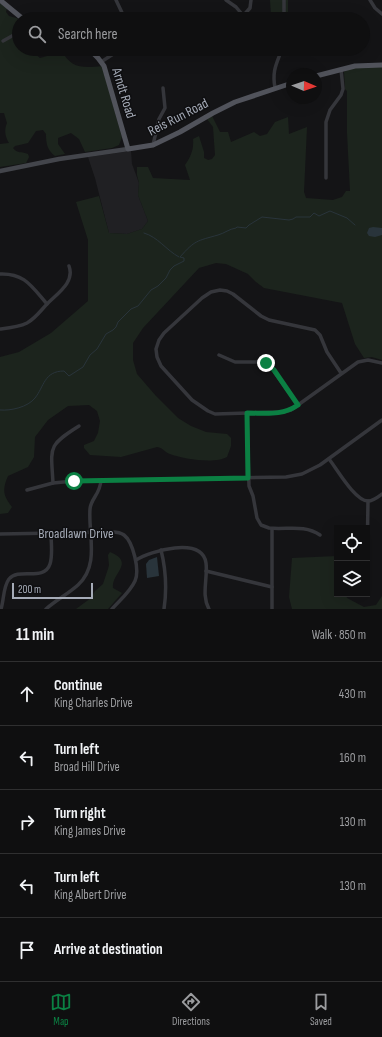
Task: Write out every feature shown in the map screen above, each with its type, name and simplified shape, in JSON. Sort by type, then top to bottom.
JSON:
[{"type":"main road","points":[[0,0],[15,12]]},
{"type":"main road","name":"Arndt Road","points":[[96,56],[102,62],[107,76],[128,149]]},
{"type":"main road","points":[[322,74],[360,66],[382,65]]},
{"type":"main road","name":"Reis Run Road","points":[[128,149],[153,145],[180,132],[213,112],[235,102],[286,85]]},
{"type":"street","points":[[116,0],[122,12]]},
{"type":"street","points":[[226,0],[239,12]]},
{"type":"street","points":[[248,12],[251,0]]},
{"type":"street","points":[[284,0],[284,12]]},
{"type":"street","points":[[370,0],[375,8],[382,14]]},
{"type":"street","points":[[3,41],[12,36]]},
{"type":"street","points":[[102,62],[111,56]]},
{"type":"street","points":[[274,88],[273,70],[279,56]]},
{"type":"street","points":[[326,178],[326,122],[330,110],[342,96],[342,69]]},
{"type":"street","points":[[153,145],[159,119],[165,108],[163,88]]},
{"type":"street","name":"Reis Run Road","points":[[0,171],[59,159],[128,149]]},
{"type":"street","points":[[0,329],[28,323],[37,316],[47,304],[60,293],[70,278],[71,272],[69,266]]},
{"type":"street","points":[[0,274],[16,275],[26,281],[47,304]]},
{"type":"street","points":[[341,373],[327,352],[320,335],[315,330],[269,320],[261,316],[233,294],[223,290],[211,292],[202,298],[161,336],[156,349],[156,357],[161,366],[186,395],[204,409],[212,413],[220,414],[283,412],[290,410],[341,373],[362,361],[372,360],[382,363]]},
{"type":"street","points":[[219,355],[235,362],[260,362],[270,366],[298,405]]},
{"type":"street","points":[[247,413],[248,478],[257,518],[261,525],[272,529],[303,528],[313,530],[320,535]]},
{"type":"street","points":[[27,490],[53,483],[101,480],[248,478],[297,475],[314,469],[382,420]]},
{"type":"street","points":[[53,483],[53,446],[59,439],[79,426]]},
{"type":"street","points":[[329,459],[357,497],[368,501],[382,494]]},
{"type":"street","points":[[46,609],[79,584],[86,576],[91,557],[91,506],[100,491],[101,480]]},
{"type":"street","points":[[368,501],[368,525]]},
{"type":"street","points":[[272,529],[272,609]]},
{"type":"street","name":"Broadlawn Drive","points":[[0,534],[116,532],[123,534],[128,540],[136,560]]},
{"type":"street","points":[[1,609],[6,586],[11,577],[19,574],[39,573],[48,568],[50,562],[51,533]]},
{"type":"street","points":[[112,609],[131,588],[136,580],[138,572],[136,560],[147,554],[179,547],[196,551],[204,558],[206,571],[205,599],[209,609]]},
{"type":"street","points":[[161,550],[166,578],[166,599],[164,609]]},
{"type":"street","points":[[206,571],[272,587]]},
{"type":"shaded area","points":[[270,0],[288,0],[288,12],[271,12]]},
{"type":"shaded area","points":[[0,3],[7,8],[6,12],[9,16],[12,17],[12,56],[37,56],[40,58],[47,56],[65,56],[73,64],[78,66],[102,66],[122,137],[119,145],[112,148],[85,152],[79,139],[71,133],[58,138],[58,144],[65,154],[55,156],[49,149],[46,134],[43,130],[36,131],[28,143],[15,146],[13,148],[18,152],[28,154],[29,157],[26,163],[0,167],[0,144],[9,143],[5,133],[7,123],[4,113],[0,113]]},
{"type":"shaded area","points":[[382,67],[382,360],[372,357],[364,358],[355,344],[342,303],[264,288],[248,274],[226,264],[216,263],[199,268],[143,328],[133,343],[133,360],[137,374],[178,418],[191,426],[206,432],[227,434],[231,438],[231,446],[227,457],[215,460],[183,458],[170,454],[157,447],[121,457],[90,455],[84,448],[84,445],[94,441],[98,433],[100,421],[97,411],[89,405],[68,406],[48,420],[35,437],[34,457],[28,467],[8,476],[4,492],[12,507],[8,513],[0,514],[0,357],[19,352],[51,333],[88,301],[88,240],[76,202],[99,196],[109,233],[127,234],[142,229],[148,221],[138,195],[139,183],[137,167],[148,167],[153,178],[190,180],[185,165],[192,152],[193,139],[199,136],[204,152],[204,158],[208,160],[212,159],[215,155],[213,127],[207,119],[212,116],[220,132],[228,132],[231,142],[254,132],[260,136],[267,134],[275,122],[288,117],[289,134],[307,127],[304,192],[306,198],[333,200],[342,197],[346,191],[350,191],[347,133],[347,91],[345,89],[344,72],[356,68]]},
{"type":"shaded area","points":[[131,151],[132,164],[139,183],[138,195],[148,221],[142,229],[127,234],[109,233],[88,157]]},
{"type":"shaded area","points":[[369,228],[382,228],[382,235],[375,237],[369,236],[367,233]]},
{"type":"shaded area","points":[[110,552],[118,556],[121,560],[122,564],[113,583],[113,588],[122,593],[108,609],[76,609],[91,598],[95,591],[103,584],[109,565],[108,555]]},
{"type":"shaded area","points":[[334,556],[334,597],[347,597],[364,607],[376,605],[382,596],[382,609],[292,609],[289,597],[292,558]]},
{"type":"shaded area","points":[[157,557],[159,576],[147,578],[146,564],[149,560]]},
{"type":"waterway","points":[[0,410],[14,409],[28,404],[35,398],[45,380],[52,374],[64,371],[69,376],[83,367],[106,334],[113,330],[118,322],[131,309],[138,306],[151,290],[158,286],[166,278],[174,266],[184,261],[184,258],[180,257],[193,244],[237,227],[246,228],[262,217],[289,220],[296,217],[310,217],[314,213],[319,216],[330,211],[347,218],[355,225]]},
{"type":"waterway","points":[[144,233],[154,237],[179,257]]},
{"type":"route","points":[[74,481],[248,478],[247,413],[283,412],[298,405],[274,370],[266,363]]}]
